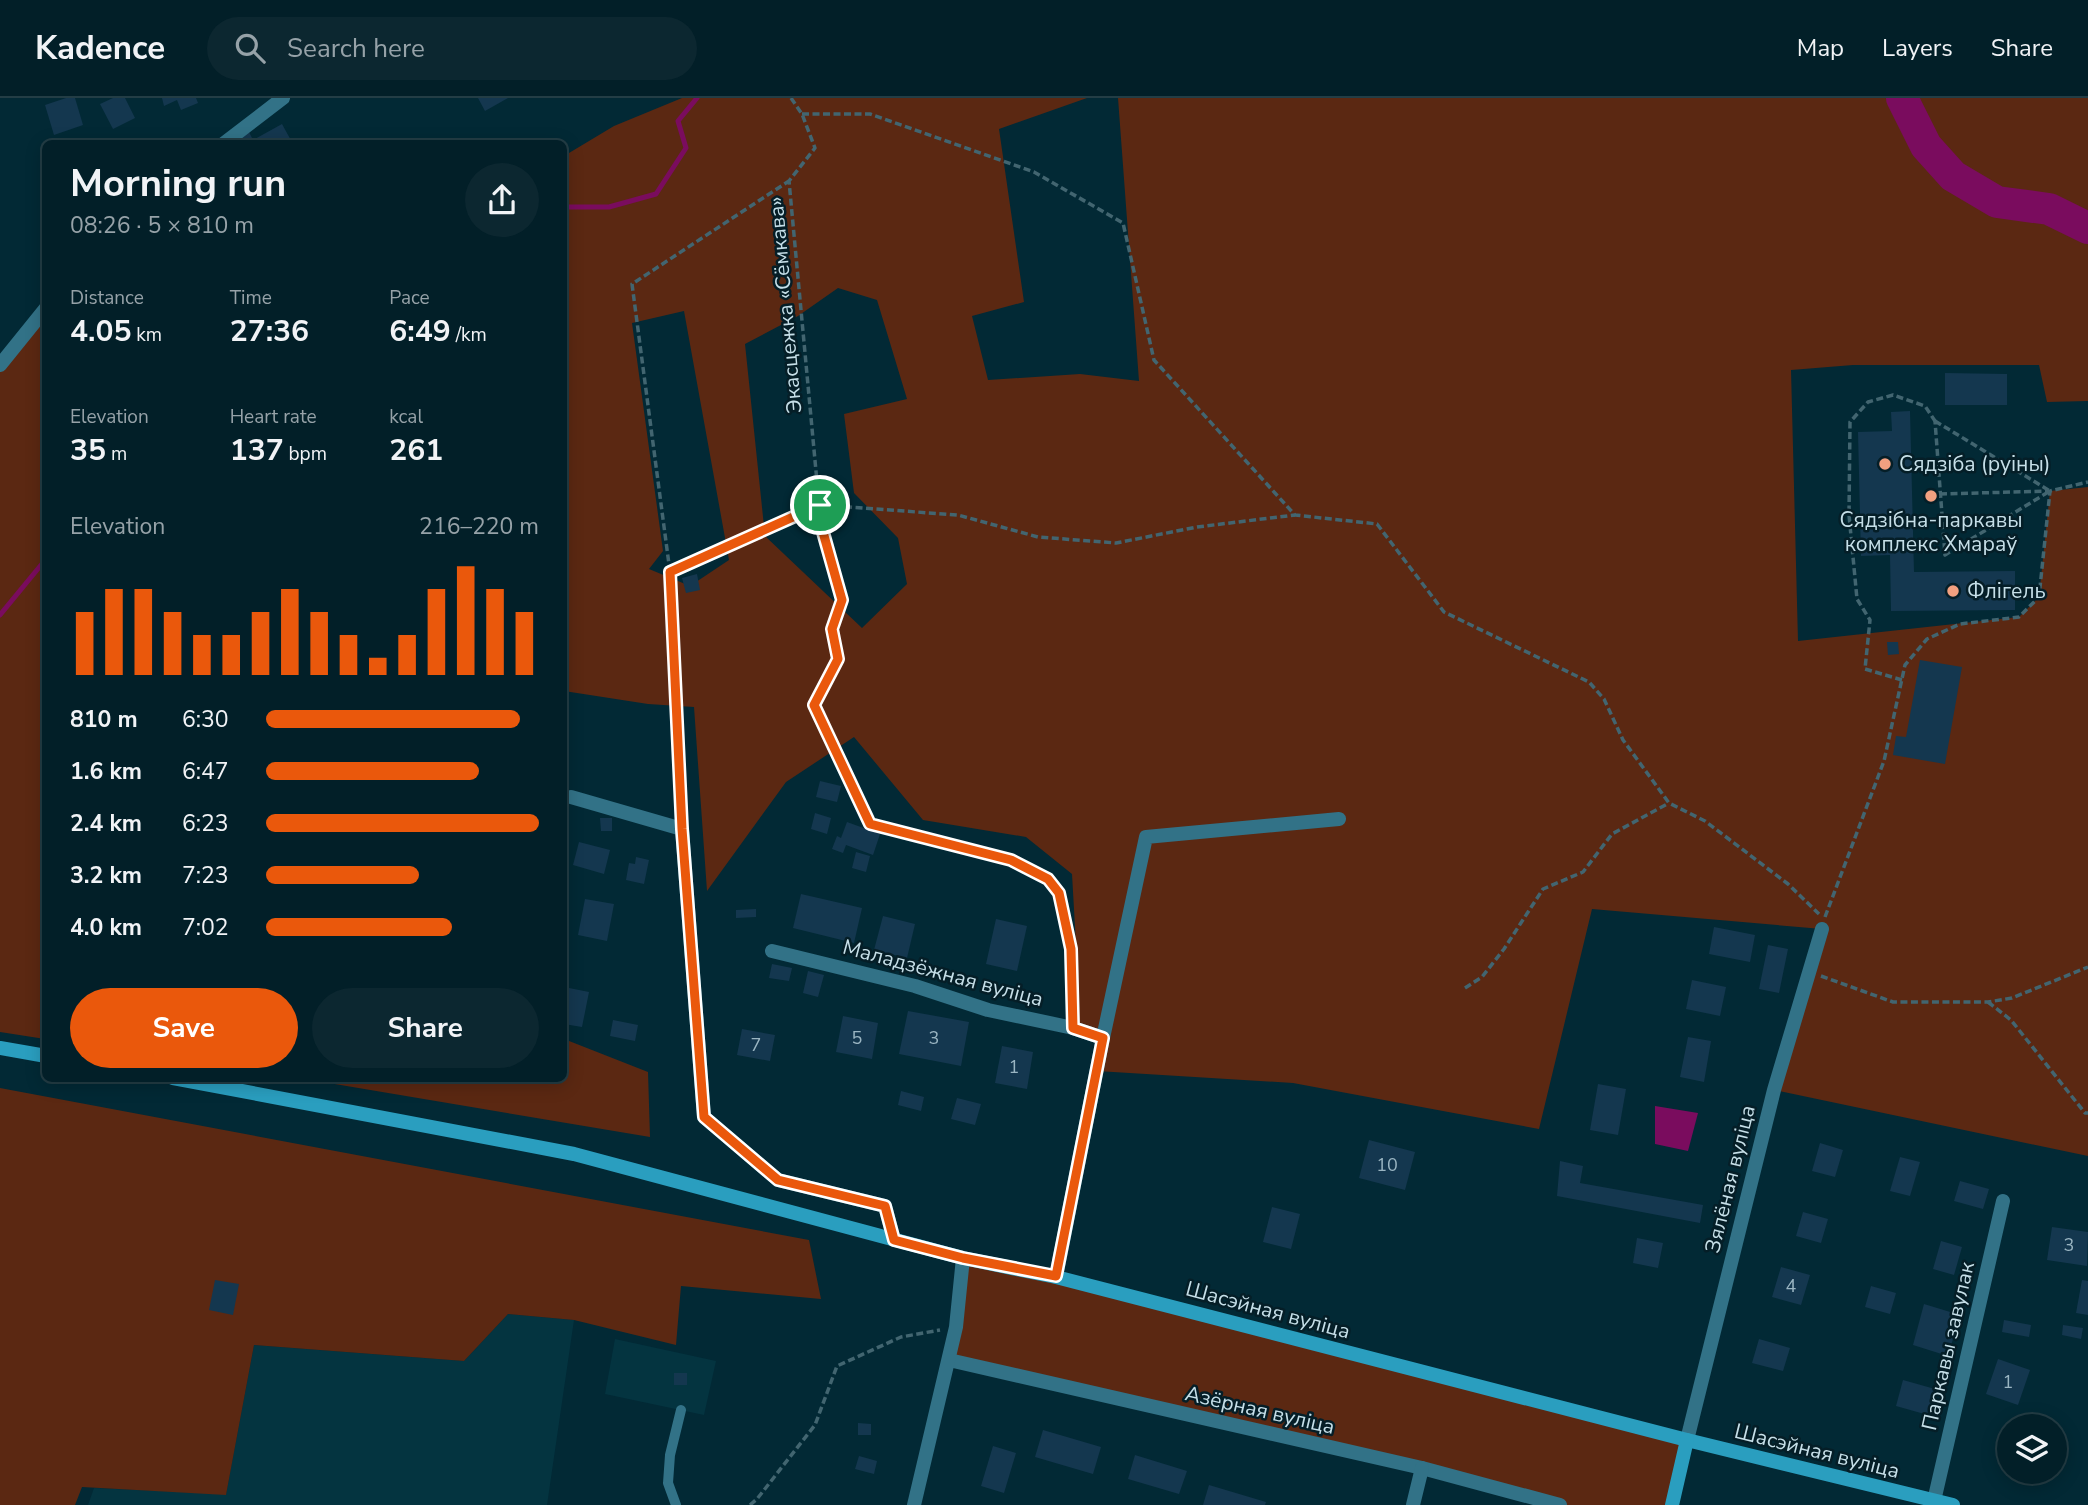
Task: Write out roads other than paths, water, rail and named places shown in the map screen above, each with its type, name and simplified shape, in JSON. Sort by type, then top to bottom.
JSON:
[{"type":"main road","points":[[0,1048],[42,1055]]},
{"type":"main road","name":"Шасэйная вуліца","points":[[194,1082],[574,1154],[963,1258],[1056,1276],[1686,1440],[1952,1505]]},
{"type":"main road","points":[[1672,1505],[1686,1440]]},
{"type":"street","points":[[228,140],[275,101]]},
{"type":"street","points":[[0,365],[42,313]]},
{"type":"street","points":[[571,797],[682,829],[704,1117],[778,1180],[885,1206],[894,1240]]},
{"type":"street","points":[[1056,1276],[1146,837],[1339,819]]},
{"type":"street","name":"Зялёная вуліца","points":[[1686,1440],[1774,1090],[1823,924]]},
{"type":"street","name":"Маладзёжная вуліца","points":[[772,951],[915,986],[988,1010],[1073,1028],[1103,1038]]},
{"type":"street","name":"Паркавы завулак","points":[[1934,1500],[2003,1202]]},
{"type":"street","points":[[914,1505],[956,1327],[963,1258]]},
{"type":"street","name":"Азёрная вуліца","points":[[949,1360],[1422,1468],[1560,1505]]},
{"type":"street","points":[[1413,1505],[1422,1468]]},
{"type":"lane","points":[[676,1505],[668,1482],[670,1455],[681,1410]]},
{"type":"waterway","points":[[567,207],[609,207],[656,194],[686,148],[678,121],[697,98]]},
{"type":"waterway","points":[[1902,98],[1926,146],[1953,176],[1997,202],[2049,209],[2088,228]]},
{"type":"waterway","points":[[0,615],[42,564]]},
{"type":"place","name":"Сядзіба (руіны)","points":[[1885,464]]},
{"type":"place","name":"Сядзібна-паркавы комплекс Хмараў","points":[[1931,496]]},
{"type":"place","name":"Флігель","points":[[1953,591]]}]
